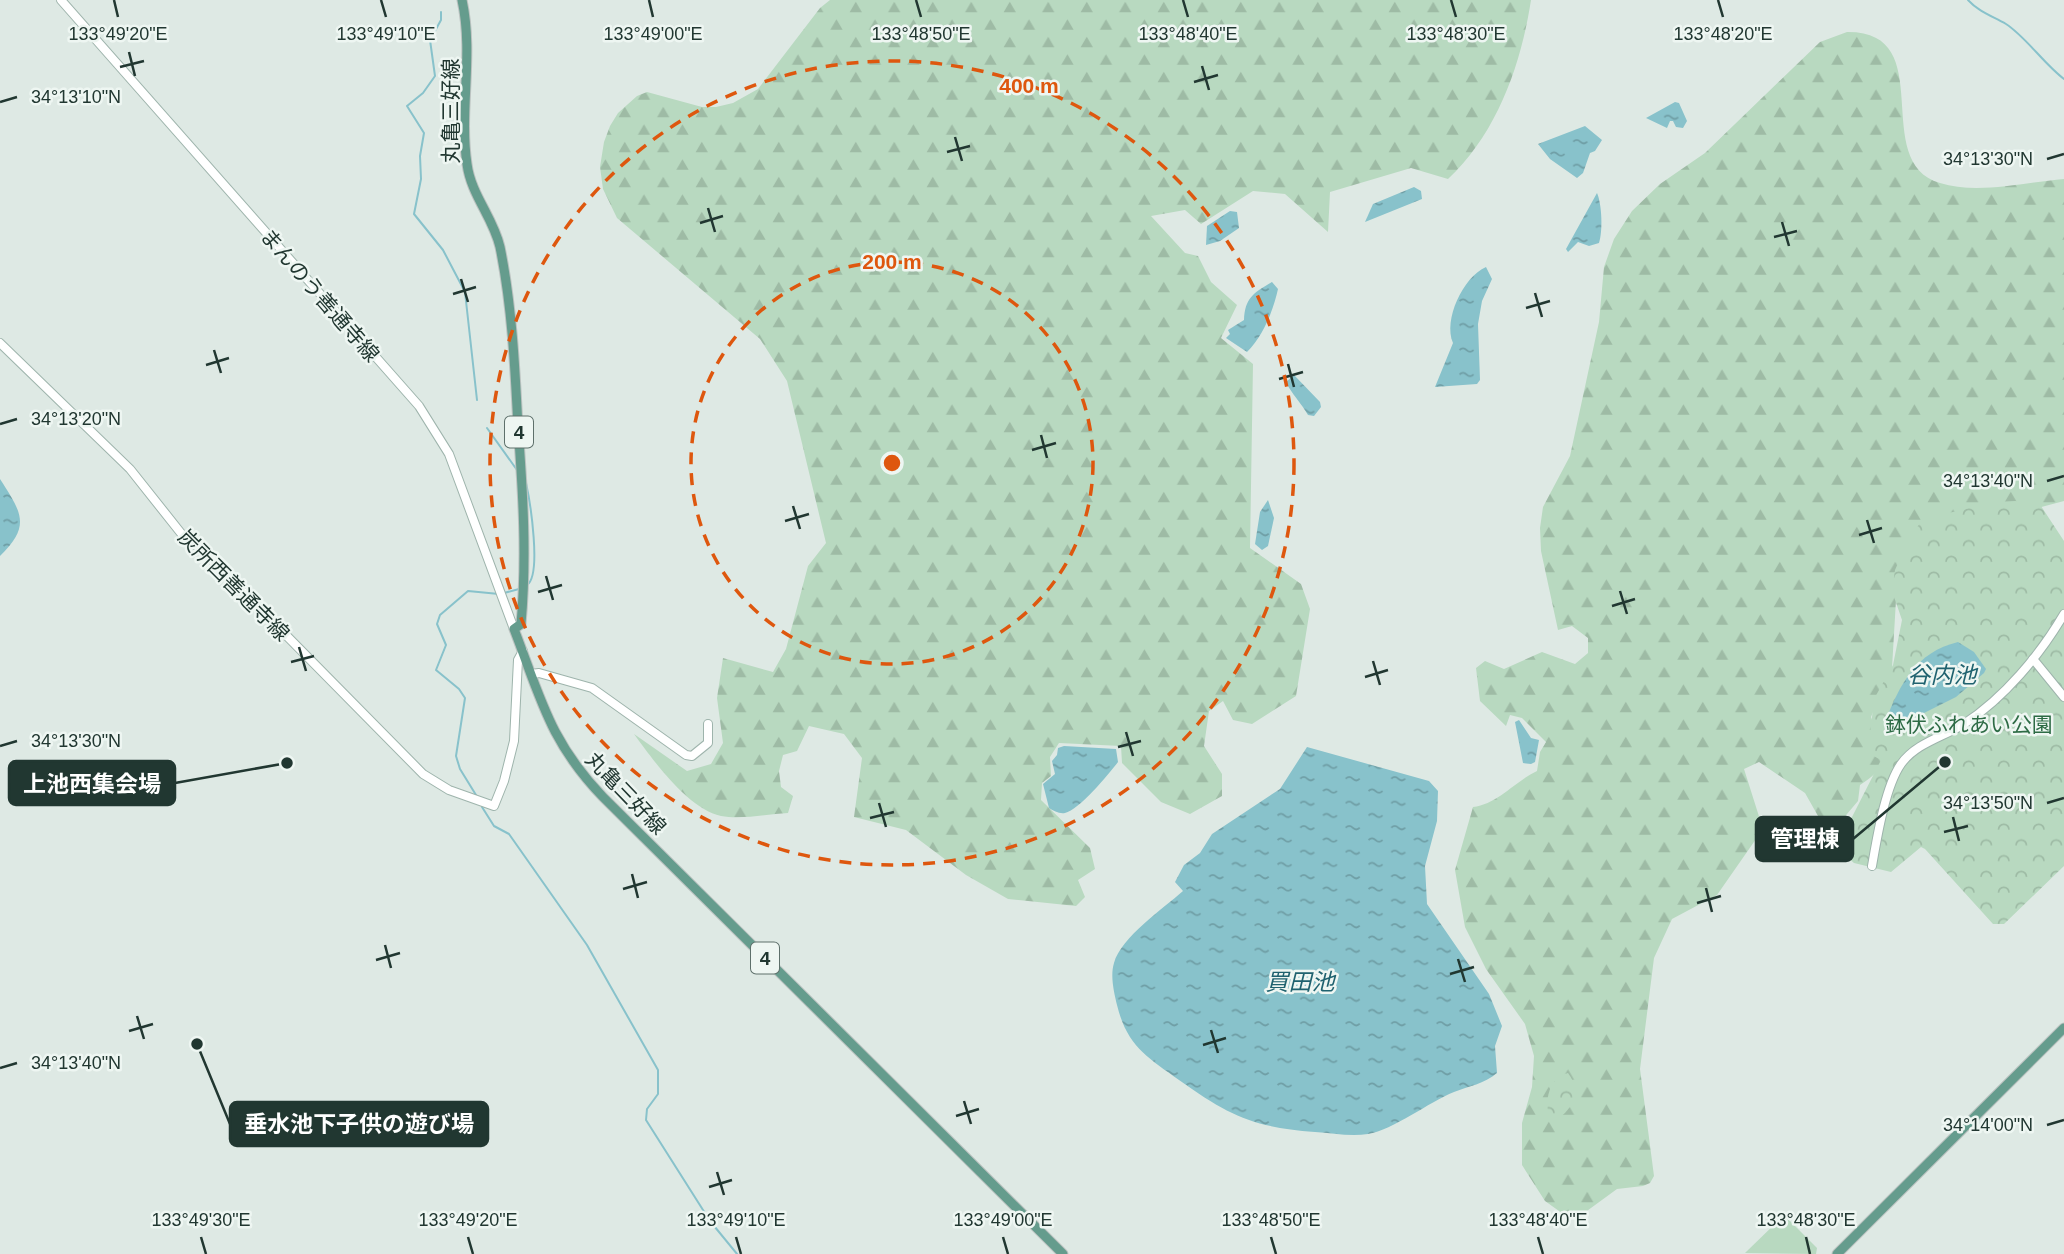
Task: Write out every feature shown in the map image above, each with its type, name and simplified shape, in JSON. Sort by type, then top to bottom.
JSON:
[{"type":"main road","name":"まんのう善通寺線","points":[[61,0],[419,406],[454,466],[514,629]]},
{"type":"main road","name":"丸亀三好線","points":[[462,0],[468,32],[466,160],[470,183],[484,207],[499,246],[509,303],[525,562],[521,624],[514,629],[555,736],[581,774],[1063,1254]]},
{"type":"main road","name":"炭所西善通寺線","points":[[0,343],[130,469],[184,537],[213,561],[400,754],[439,785],[494,806],[510,763],[518,660],[523,652]]},
{"type":"main road","points":[[1872,866],[1892,786],[1902,763],[1921,746],[1976,714],[2033,659],[2064,614]]},
{"type":"main road","points":[[2033,659],[2064,697]]},
{"type":"main road","points":[[531,674],[539,673],[592,688],[685,755],[692,756],[708,743],[708,724]]},
{"type":"main road","points":[[1837,1254],[2064,1028]]},
{"type":"green space","points":[[830,0],[1531,0],[1521,49],[1504,97],[1480,141],[1448,179],[1411,168],[1330,192],[1328,232],[1285,194],[1253,191],[1201,224],[1185,210],[1151,216],[1185,253],[1198,256],[1211,282],[1237,305],[1221,338],[1253,364],[1250,548],[1301,584],[1310,609],[1296,696],[1252,724],[1233,720],[1223,701],[1209,711],[1204,746],[1222,774],[1222,796],[1190,814],[1161,802],[1122,763],[1121,746],[1059,743],[1050,757],[1051,776],[1042,783],[1041,800],[1090,848],[1095,869],[1078,880],[1085,897],[1076,906],[1008,899],[966,875],[906,830],[854,817],[862,758],[844,734],[809,726],[797,751],[783,755],[779,771],[781,787],[793,796],[788,813],[737,817],[721,816],[696,804],[672,782],[634,734],[687,771],[711,764],[723,743],[717,698],[723,658],[773,672],[786,649],[808,566],[826,543],[787,381],[760,339],[617,218],[603,189],[600,167],[604,142],[618,113],[637,96],[647,92],[702,107],[716,107],[733,103],[758,89],[820,8]]},
{"type":"green space","points":[[1847,32],[1875,37],[1891,52],[1899,74],[1908,150],[1919,170],[1940,183],[1970,188],[2064,179],[2064,501],[2007,516],[1896,600],[1892,668],[1871,717],[1884,755],[1879,769],[1860,785],[1858,801],[1836,827],[1822,823],[1805,793],[1759,762],[1744,769],[1763,829],[1717,895],[1672,919],[1654,958],[1640,1069],[1654,1176],[1650,1183],[1643,1186],[1617,1189],[1580,1216],[1566,1216],[1545,1201],[1522,1165],[1522,1123],[1532,1087],[1534,1056],[1525,1024],[1486,969],[1465,927],[1455,870],[1473,807],[1490,802],[1537,771],[1540,752],[1546,742],[1522,718],[1510,715],[1506,726],[1480,701],[1476,668],[1485,661],[1504,669],[1542,652],[1575,664],[1588,653],[1588,638],[1572,626],[1558,630],[1541,551],[1540,528],[1543,507],[1570,456],[1599,322],[1604,267],[1614,239],[1632,211],[1660,184],[1705,153],[1820,42]]},
{"type":"green space","name":"鉢伏ふれあい公園","points":[[1994,502],[2039,503],[2064,541],[2064,866],[2004,924],[1993,924],[1921,847],[1891,872],[1854,863],[1831,843],[1852,817],[1881,760],[1868,753],[1874,699],[1893,665],[1902,620],[1892,591],[1895,570],[1911,534],[1924,519]]},
{"type":"green space","points":[[1568,1073],[1573,1081],[1575,1095],[1570,1107],[1553,1123],[1548,1109],[1548,1094],[1555,1081]]},
{"type":"green space","points":[[1784,1215],[1817,1248],[1816,1254],[1745,1253]]},
{"type":"water","points":[[1675,102],[1679,103],[1687,121],[1683,128],[1676,127],[1673,121],[1670,121],[1667,128],[1646,118]]},
{"type":"water","points":[[1585,126],[1602,140],[1595,151],[1590,153],[1583,173],[1577,178],[1550,159],[1538,144]]},
{"type":"water","points":[[1414,187],[1421,191],[1422,199],[1365,222],[1373,204]]},
{"type":"water","points":[[1597,193],[1601,218],[1599,243],[1589,246],[1578,242],[1568,252],[1566,249]]},
{"type":"water","points":[[1230,211],[1237,212],[1239,228],[1220,241],[1206,245],[1207,226]]},
{"type":"water","points":[[1486,267],[1492,279],[1482,301],[1478,324],[1480,380],[1477,384],[1435,387],[1453,343],[1451,323],[1457,300],[1470,280]]},
{"type":"water","points":[[1272,282],[1278,289],[1267,323],[1247,352],[1226,338],[1230,334],[1228,330],[1244,320],[1246,306],[1251,297]]},
{"type":"water","points":[[1294,375],[1320,402],[1321,407],[1314,416],[1308,415],[1286,382]]},
{"type":"water","points":[[0,479],[14,501],[20,519],[16,536],[0,556]]},
{"type":"water","points":[[1268,500],[1274,518],[1268,546],[1262,550],[1255,544],[1260,512]]},
{"type":"water","name":"谷内池","points":[[1958,642],[1974,652],[1986,669],[1984,673],[1956,697],[1888,731],[1885,722],[1911,671],[1931,653]]},
{"type":"water","points":[[1519,720],[1531,738],[1539,740],[1535,762],[1531,764],[1523,763],[1515,722]]},
{"type":"water","points":[[1064,746],[1116,749],[1118,762],[1085,799],[1063,813],[1049,808],[1043,784],[1055,774],[1052,761],[1058,748]]},
{"type":"water","name":"買田池","points":[[1307,747],[1429,781],[1438,791],[1437,821],[1425,866],[1427,904],[1489,994],[1502,1026],[1495,1046],[1497,1073],[1388,1127],[1368,1134],[1274,1127],[1242,1118],[1213,1103],[1157,1064],[1133,1041],[1121,1019],[1112,979],[1114,963],[1125,943],[1183,891],[1175,882],[1184,865],[1200,853],[1212,834],[1280,789]]},
{"type":"waterway","points":[[1968,0],[1981,11],[2013,29],[2064,79]]},
{"type":"waterway","points":[[441,12],[441,20],[430,40],[435,76],[423,93],[407,106],[424,133],[420,156],[421,179],[414,214],[443,250],[465,292],[477,400]]},
{"type":"waterway","points":[[487,428],[517,470]]},
{"type":"waterway","points":[[526,483],[534,553],[534,567],[527,585]]},
{"type":"waterway","points":[[504,593],[519,589]]},
{"type":"waterway","points":[[476,795],[460,769],[456,756],[465,698],[459,689],[436,670],[446,645],[437,624],[440,615],[468,591],[499,594]]},
{"type":"waterway","points":[[482,807],[494,826],[509,834],[587,945],[658,1070],[658,1094],[647,1109],[646,1120],[710,1221],[737,1254]]},
{"type":"place","name":"管理棟","points":[[1945,762]]},
{"type":"place","name":"上池西集会場","points":[[287,763]]},
{"type":"place","name":"垂水池下子供の遊び場","points":[[197,1044]]}]
